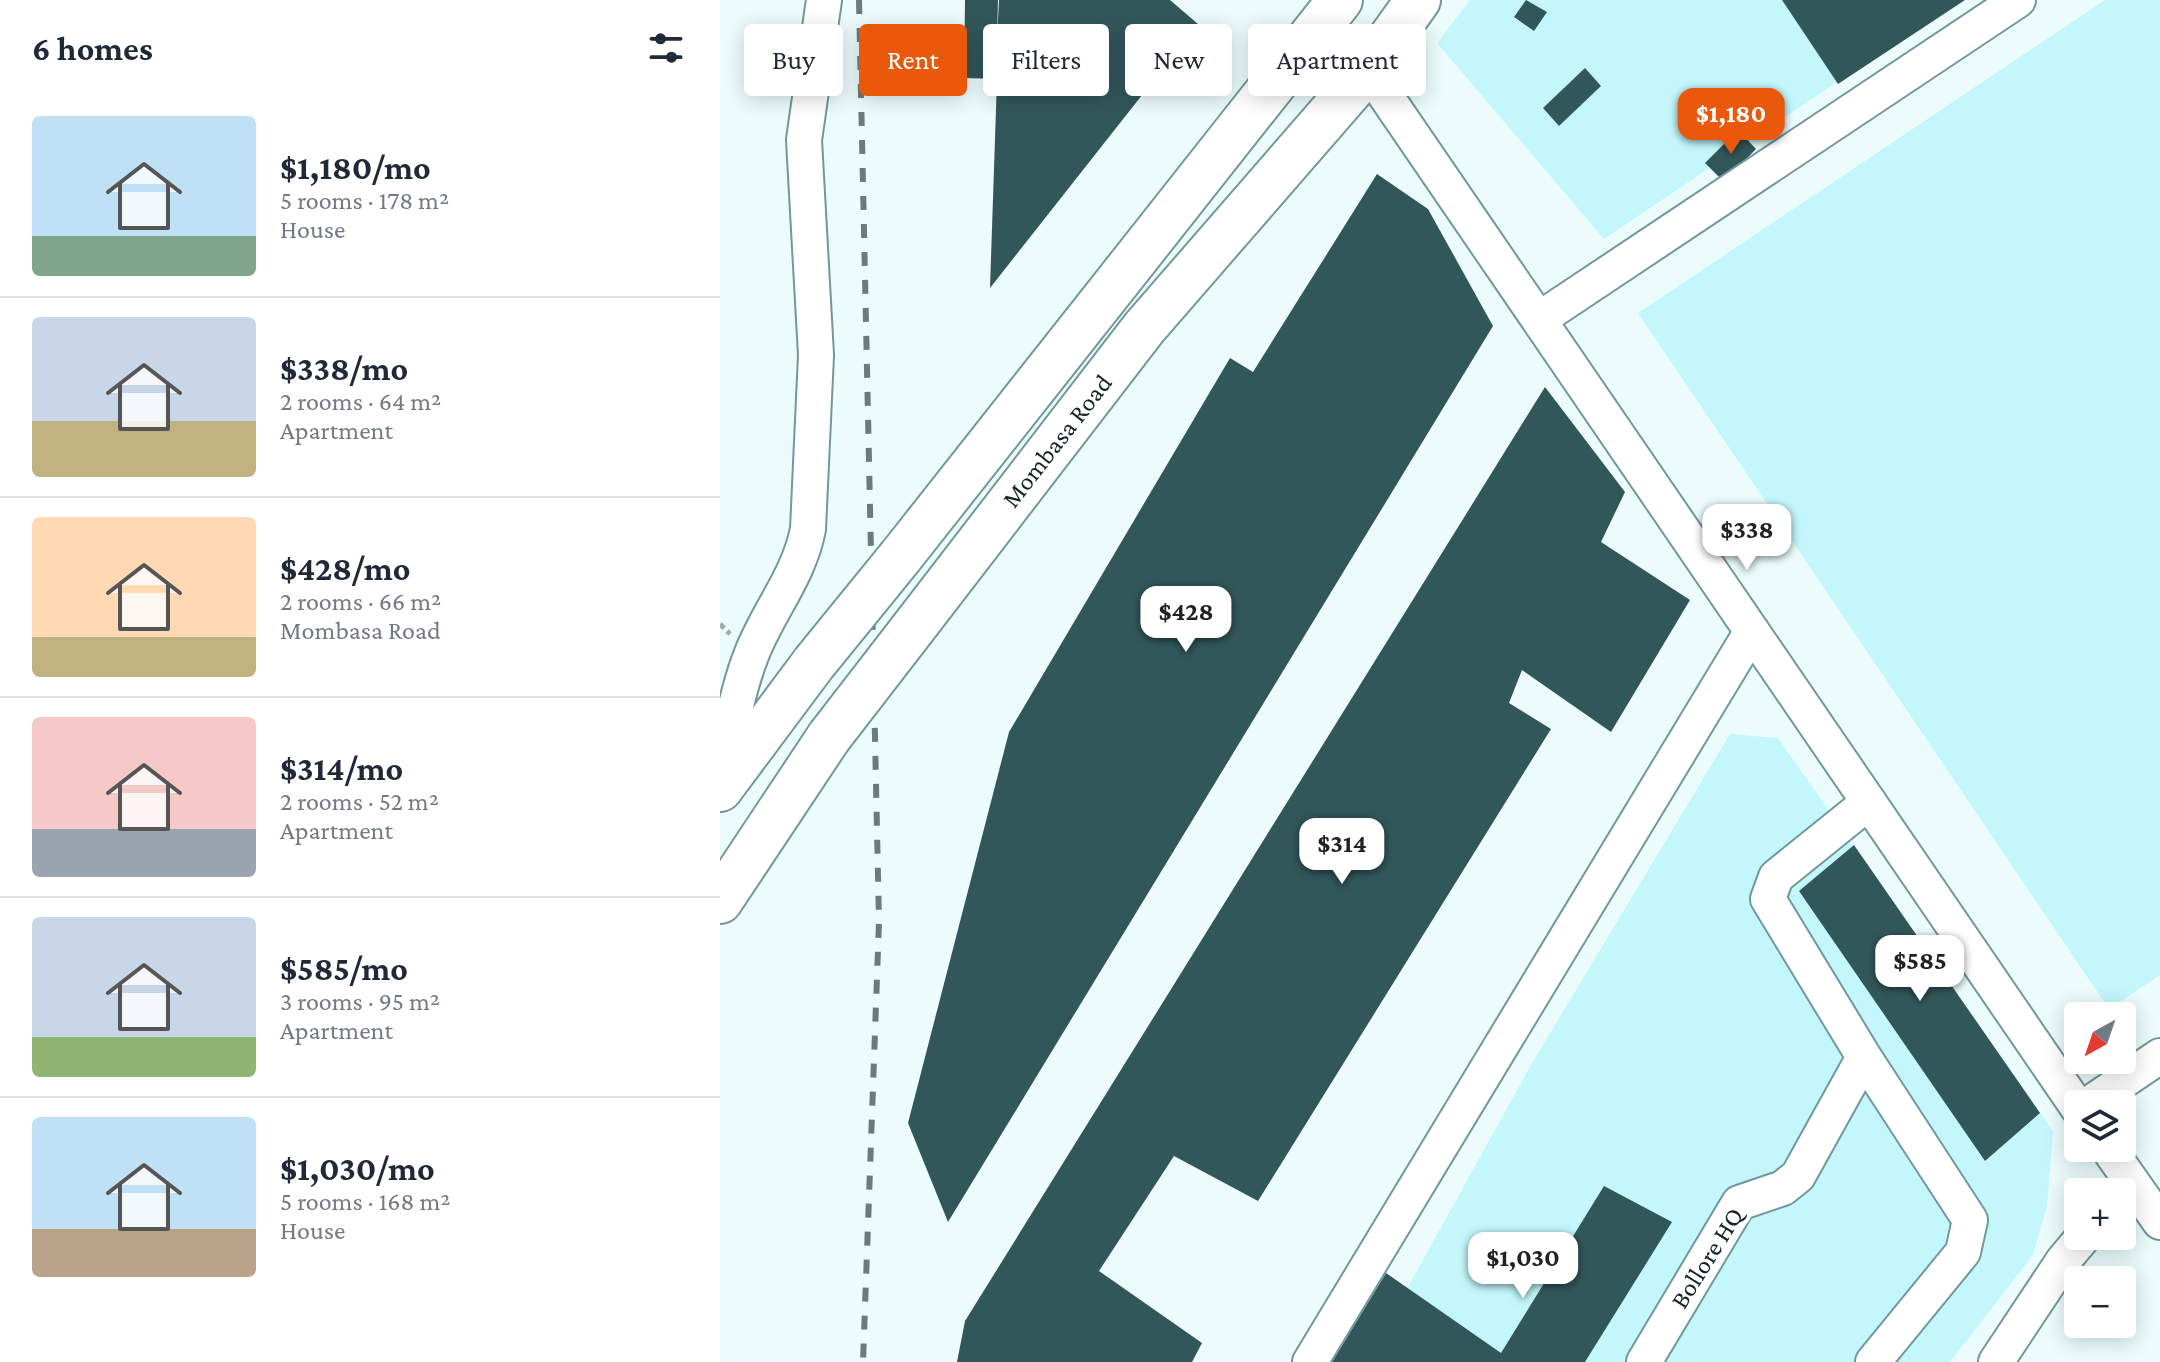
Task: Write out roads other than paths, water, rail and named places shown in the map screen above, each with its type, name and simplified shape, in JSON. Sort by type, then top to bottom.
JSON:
[{"type":"highway","name":"Mombasa Road","points":[[720,788],[814,663],[1340,0]]},
{"type":"highway","name":"Mombasa Road","points":[[1401,24],[1418,0]]},
{"type":"highway","name":"Mombasa Road","points":[[720,901],[829,737],[1144,328],[1345,96]]},
{"type":"street","points":[[720,788],[739,689],[760,637],[803,556],[808,529],[816,355],[804,140],[824,0]]},
{"type":"street","points":[[1541,318],[2018,0]]},
{"type":"street","points":[[1386,96],[1541,318],[2066,1090]]},
{"type":"street","points":[[1310,1362],[1752,631]]},
{"type":"street","points":[[1869,802],[1776,877],[1768,899],[1864,1057],[1970,1220],[1963,1252],[1873,1362]]},
{"type":"street","points":[[2110,1090],[2160,1056]]},
{"type":"street","name":"Bollore HQ","points":[[1644,1362],[1739,1203],[1783,1188],[1798,1176],[1864,1057]]},
{"type":"street","points":[[2136,1197],[2160,1222]]},
{"type":"street","points":[[1996,1362],[2072,1250]]},
{"type":"railway","points":[[859,0],[879,922],[863,1362]]}]
